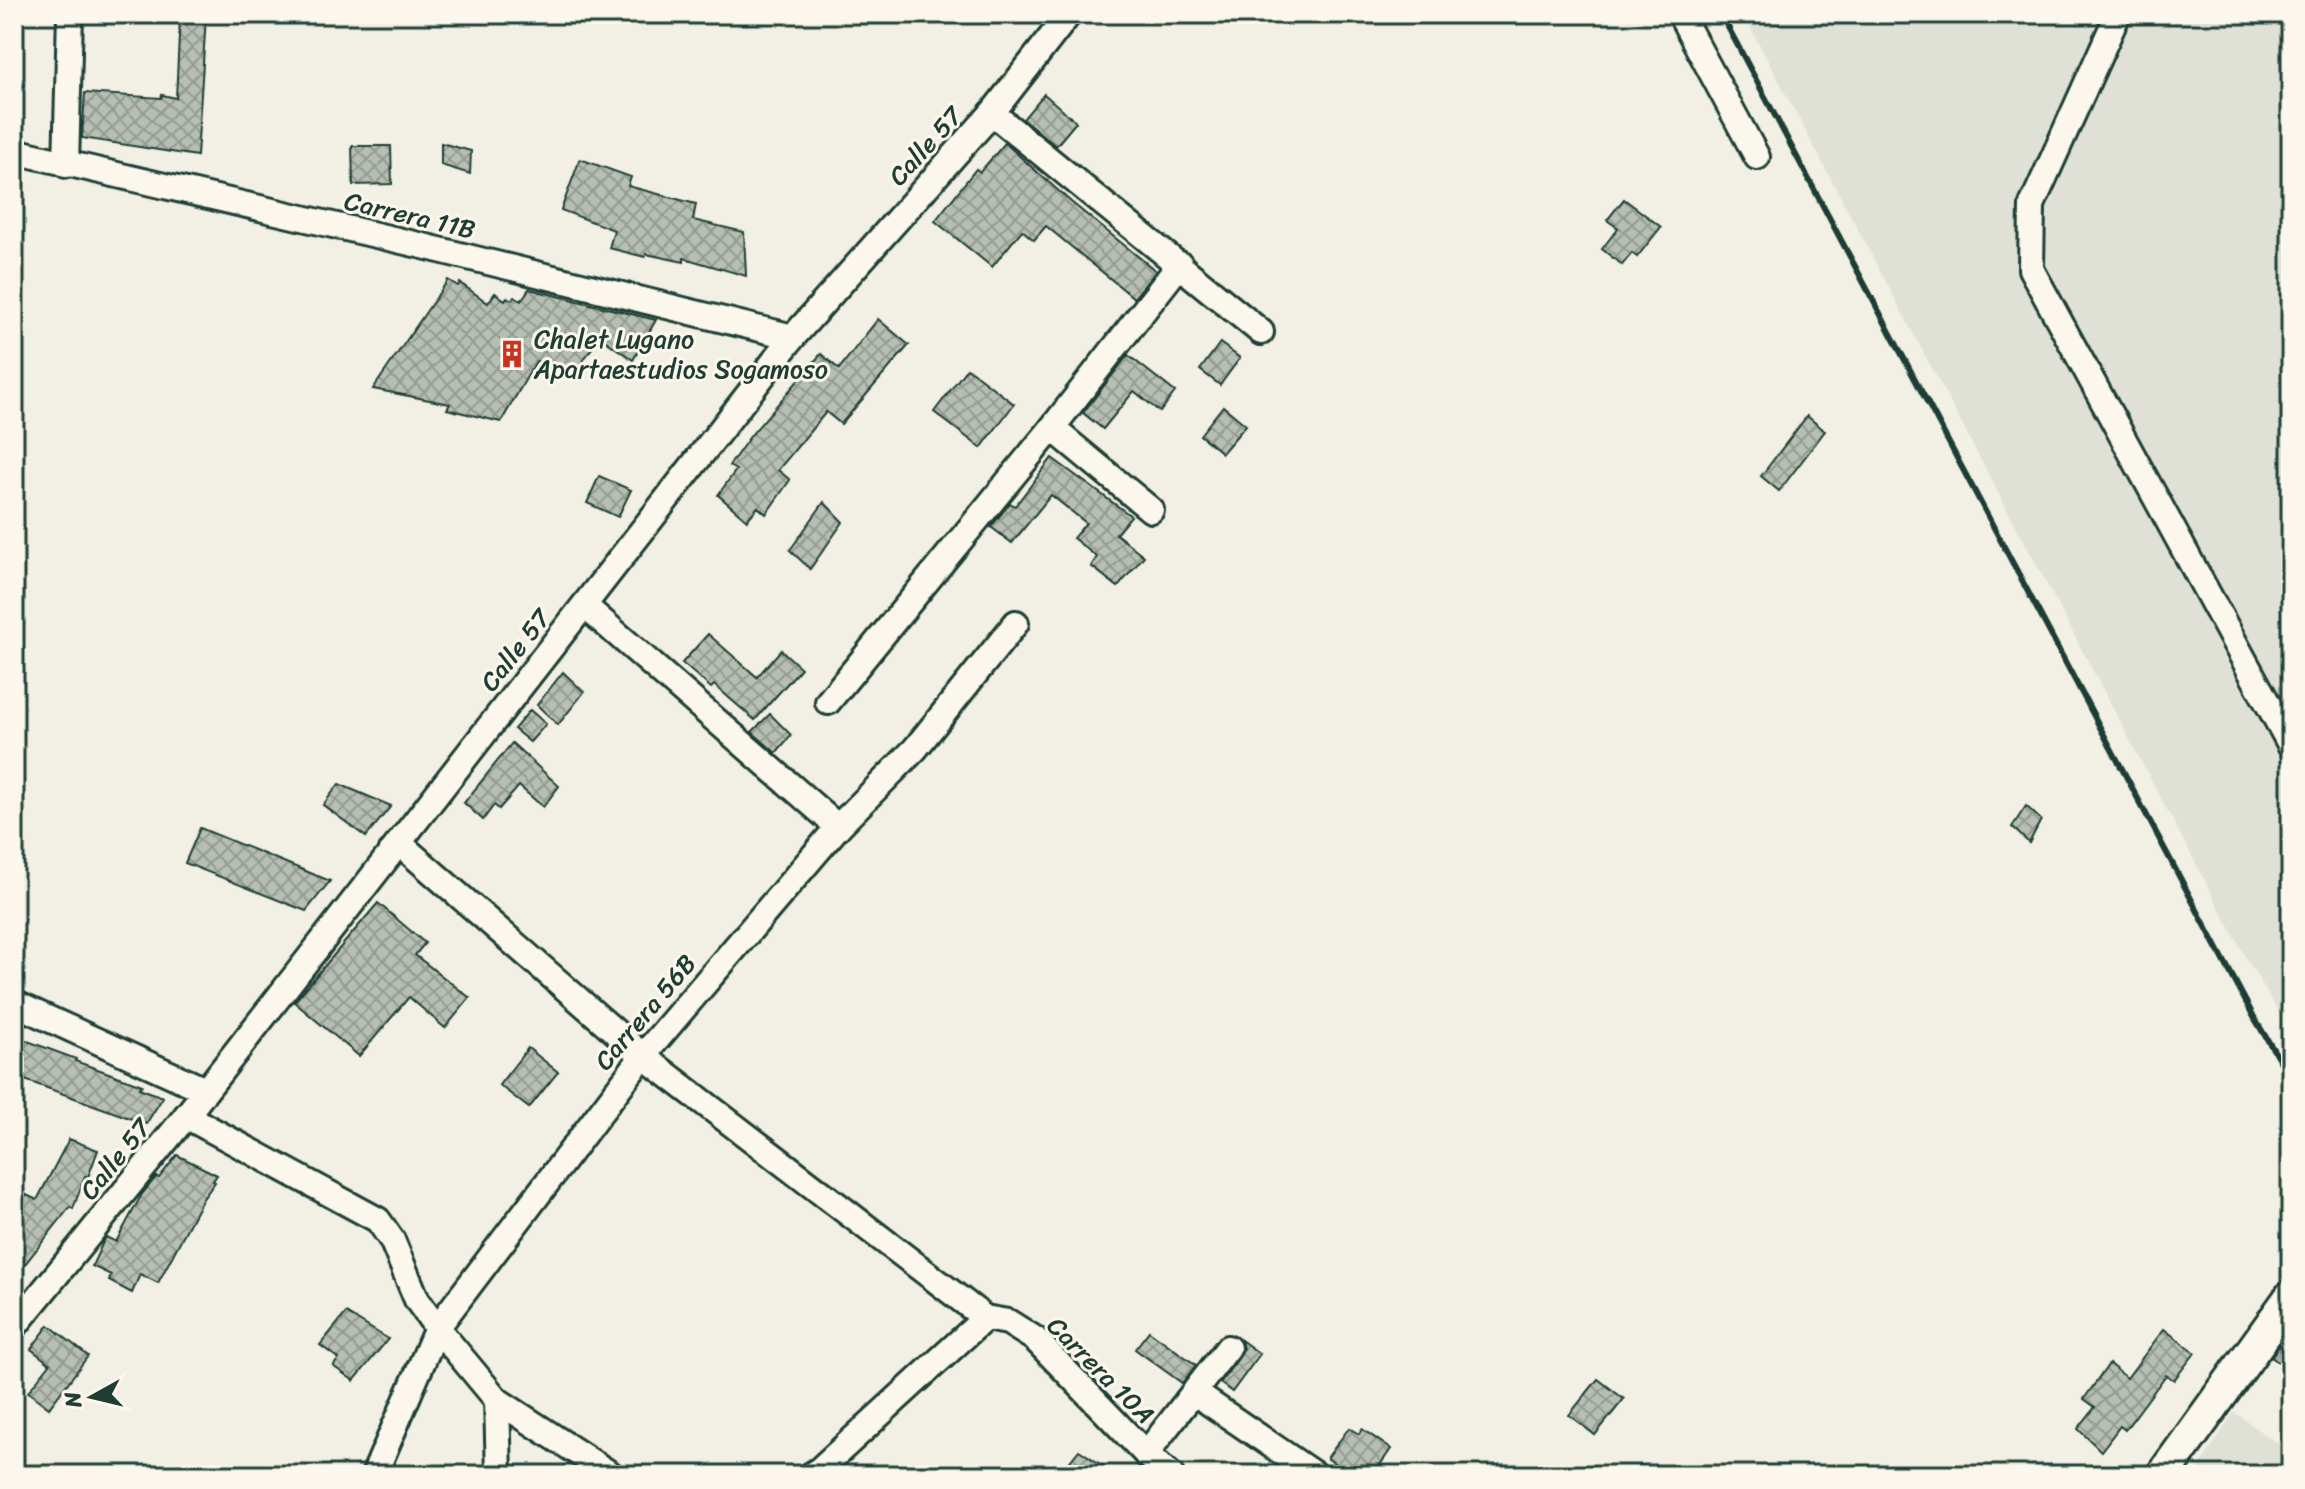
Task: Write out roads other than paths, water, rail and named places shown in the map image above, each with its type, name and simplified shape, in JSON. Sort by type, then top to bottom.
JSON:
[{"type":"street","points":[[66,165],[70,14]]},
{"type":"street","name":"Calle 57","points":[[14,1327],[186,1116],[793,337],[992,113],[1069,14]]},
{"type":"street","points":[[1680,14],[1757,157]]},
{"type":"street","points":[[2118,14],[2032,205],[2031,269],[2291,746]]},
{"type":"street","points":[[992,113],[1261,332]]},
{"type":"street","name":"Carrera 11B","points":[[14,151],[423,246],[793,337]]},
{"type":"street","points":[[828,702],[1052,428],[1180,264]]},
{"type":"street","points":[[1052,428],[1151,510]]},
{"type":"street","points":[[585,606],[838,827]]},
{"type":"street","name":"Carrera 56B","points":[[374,1475],[437,1328],[643,1056],[838,827],[915,749],[1016,623]]},
{"type":"street","name":"Carrera 10A","points":[[399,843],[643,1056],[985,1318],[1008,1322],[1035,1339],[1146,1454],[1171,1475]]},
{"type":"street","points":[[14,1003],[205,1090]]},
{"type":"street","points":[[186,1116],[378,1220],[392,1240],[417,1300],[497,1400],[612,1475]]},
{"type":"street","points":[[2163,1475],[2291,1297]]},
{"type":"street","points":[[811,1475],[985,1318]]},
{"type":"street","points":[[1146,1454],[1228,1348]]},
{"type":"street","points":[[1195,1393],[1315,1475]]},
{"type":"street","points":[[497,1400],[499,1475]]},
{"type":"railway","points":[[1721,14],[2255,1019],[2291,1079]]},
{"type":"place","name":"Chalet Lugano Apartaestudios Sogamoso","points":[[512,354]]}]
